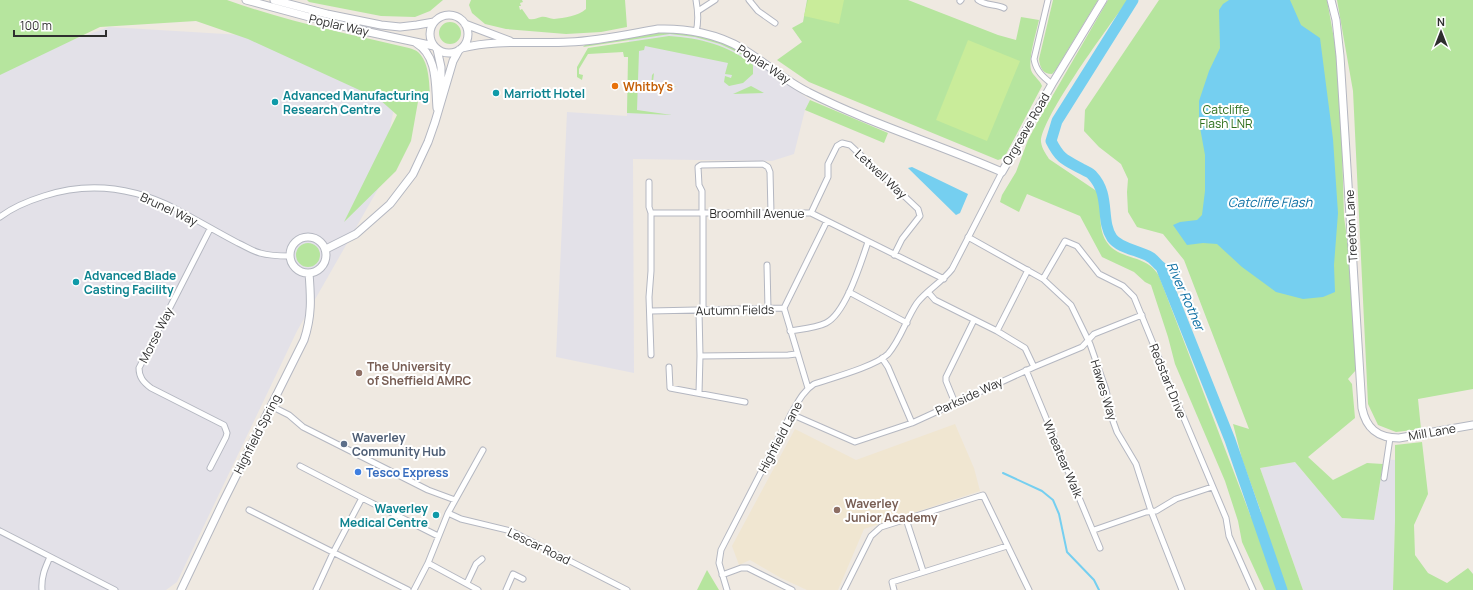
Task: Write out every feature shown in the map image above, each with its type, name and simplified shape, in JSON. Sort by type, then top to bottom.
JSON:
[{"type":"main road","name":"Poplar Way","points":[[246,0],[343,26],[435,47],[445,53],[450,53],[478,44],[510,42],[571,42],[671,28],[696,32],[737,46],[808,92],[871,120],[1002,172]]},
{"type":"main road","name":"Poplar Way","points":[[274,0],[326,14],[381,25],[400,27],[434,22],[441,17],[451,15],[459,18],[465,24],[510,42]]},
{"type":"main road","points":[[1052,84],[1103,0]]},
{"type":"main road","name":"Treeton Lane","points":[[1331,0],[1336,20],[1345,119],[1362,408],[1364,418],[1369,426],[1382,436],[1390,438]]},
{"type":"main road","points":[[434,22],[430,32],[431,42],[435,47],[441,67],[441,100]]},
{"type":"main road","points":[[326,249],[356,234],[390,204],[413,174],[428,142],[453,61],[468,38],[465,24]]},
{"type":"main road","points":[[411,41],[422,47],[429,56],[434,68],[437,116]]},
{"type":"main road","name":"Orgreave Road","points":[[1002,172],[1052,84]]},
{"type":"main road","points":[[306,237],[319,240],[326,249],[326,260],[324,265],[320,270],[310,273],[294,267],[290,256],[294,244],[298,240],[306,237]]},
{"type":"main road","name":"Highfield Spring","points":[[181,590],[304,340],[311,309],[310,273]]},
{"type":"main road","name":"Mill Lane","points":[[1390,438],[1412,436],[1473,425]]},
{"type":"street","points":[[696,0],[698,11],[698,24],[696,32]]},
{"type":"street","points":[[698,11],[715,0]]},
{"type":"street","points":[[749,0],[758,11],[775,23]]},
{"type":"street","points":[[978,0],[984,4],[997,5],[1004,8]]},
{"type":"street","name":"Orgreave Road","points":[[1048,0],[1034,59],[1035,66],[1038,71],[1052,84]]},
{"type":"street","name":"Letwell Way","points":[[811,213],[828,177],[828,164],[837,146],[842,143],[850,145],[918,208],[920,216],[902,239],[894,255]]},
{"type":"street","points":[[699,393],[702,191],[699,185],[698,167],[701,165],[763,164],[768,167],[770,172],[771,213]]},
{"type":"street","name":"Highfield Lane","points":[[727,590],[720,563],[721,550],[791,414],[808,388],[814,384],[875,363],[888,354],[898,339],[917,303],[944,279],[952,269],[1002,172]]},
{"type":"street","points":[[649,182],[652,271],[649,297],[651,311],[651,355]]},
{"type":"street","name":"Brunel Way","points":[[0,217],[33,199],[61,191],[78,188],[116,189],[152,198],[259,253],[272,256],[290,256]]},
{"type":"street","name":"Broomhill Avenue","points":[[651,213],[811,213],[944,279]]},
{"type":"street","points":[[784,308],[827,221]]},
{"type":"street","name":"Morse Way","points":[[210,229],[139,368],[139,372],[144,383],[150,388],[224,425],[227,433],[210,468]]},
{"type":"street","name":"Hawes Way","points":[[968,237],[1044,279],[1071,305],[1088,341],[1106,390],[1117,432],[1136,464],[1151,511],[1182,590]]},
{"type":"street","name":"Redstart Drive","points":[[1044,279],[1065,241],[1077,246],[1098,274],[1123,286],[1134,297],[1226,518],[1229,536],[1253,590]]},
{"type":"street","points":[[790,331],[825,323],[838,313],[849,292],[868,242]]},
{"type":"street","points":[[767,265],[768,309]]},
{"type":"street","points":[[997,331],[1028,270]]},
{"type":"street","points":[[849,292],[907,323]]},
{"type":"street","points":[[928,292],[935,300],[997,331],[1025,348],[1034,366]]},
{"type":"street","name":"Autumn Fields","points":[[651,311],[784,308],[796,354],[808,388]]},
{"type":"street","name":"Parkside Way","points":[[791,414],[855,442],[912,423],[1034,366],[1082,347],[1094,334],[1142,315]]},
{"type":"street","points":[[955,403],[946,381],[946,377],[974,320]]},
{"type":"street","points":[[700,356],[796,354]]},
{"type":"street","points":[[882,358],[888,367],[912,423]]},
{"type":"street","points":[[669,366],[670,388],[745,402]]},
{"type":"street","name":"Wheatear Walk","points":[[1026,370],[1094,530],[1100,548]]},
{"type":"street","points":[[271,406],[289,414],[310,430],[428,490],[455,500]]},
{"type":"street","points":[[1384,478],[1390,438]]},
{"type":"street","points":[[414,590],[428,563],[448,513],[483,450]]},
{"type":"street","points":[[300,466],[438,536]]},
{"type":"street","points":[[1094,530],[1151,511],[1156,511],[1176,499],[1212,487]]},
{"type":"street","points":[[844,590],[871,536],[882,527],[983,495],[1028,590]]},
{"type":"street","points":[[316,590],[333,553],[362,498]]},
{"type":"street","points":[[249,510],[408,590]]},
{"type":"street","name":"Lescar Road","points":[[448,513],[461,520],[511,531],[627,590]]},
{"type":"street","points":[[906,519],[923,571]]},
{"type":"street","points":[[0,531],[115,590]]},
{"type":"street","points":[[894,590],[892,582],[923,571],[1007,546]]},
{"type":"street","points":[[42,590],[41,582],[43,573],[50,557]]},
{"type":"street","points":[[467,583],[476,564],[482,559]]},
{"type":"street","points":[[428,563],[478,590]]},
{"type":"street","points":[[722,575],[741,568],[748,568],[792,590]]},
{"type":"street","points":[[506,590],[514,574],[523,579]]},
{"type":"shaded area","points":[[109,27],[242,35],[396,98],[378,189],[297,331],[177,582],[166,590],[0,590],[0,66]]},
{"type":"shaded area","points":[[660,32],[705,37],[731,47],[748,56],[810,100],[805,110],[794,154],[772,161],[633,159],[634,373],[556,357],[567,112],[627,116],[629,38]]},
{"type":"shaded area","name":"Waverley Junior Academy","points":[[955,424],[974,468],[980,491],[864,529],[838,590],[807,590],[781,578],[750,560],[739,565],[732,546],[795,429],[856,460]]},
{"type":"shaded area","points":[[1384,459],[1395,460],[1393,590],[1303,590],[1260,468],[1295,462],[1342,518],[1374,520]]},
{"type":"green space","points":[[0,0],[227,0],[294,21],[415,50],[422,56],[426,66],[429,78],[430,94],[419,96],[411,141],[396,171],[344,222],[397,115],[379,99],[248,39],[196,21],[100,27],[0,75]]},
{"type":"green space","points":[[307,0],[443,0],[430,11],[415,17],[381,16],[309,2]]},
{"type":"green space","points":[[471,0],[522,0],[523,2],[520,3],[521,6],[519,6],[520,10],[522,9],[529,19],[543,17],[554,19],[575,15],[583,11],[586,9],[586,0],[625,0],[627,27],[601,32],[566,34],[506,29],[485,24],[472,13],[469,5]]},
{"type":"green space","points":[[807,0],[908,0],[998,35],[1016,40],[1021,17],[1039,20],[1030,65],[1032,72],[1042,86],[1004,158],[998,160],[809,82],[777,60],[802,42],[792,28],[803,22]]},
{"type":"green space","points":[[808,0],[844,0],[839,24],[804,16]]},
{"type":"green space","points":[[1053,0],[1098,0],[1055,71],[1052,74],[1049,74],[1042,70],[1039,59]]},
{"type":"green space","name":"Catcliffe Flash LNR","points":[[1108,0],[1128,0],[1064,93],[1044,130],[1041,142],[1049,159],[1101,194],[1101,227],[1105,240],[1109,245],[1119,252],[1152,267],[1159,276],[1251,517],[1261,512],[1242,459],[1233,424],[1249,429],[1184,260],[1163,234],[1137,227],[1128,212],[1128,179],[1121,164],[1099,147],[1084,131],[1085,110],[1159,0],[1327,0],[1336,50],[1341,113],[1344,217],[1348,245],[1356,370],[1348,379],[1352,384],[1355,418],[1308,457],[1333,480],[1367,463],[1383,464],[1374,520],[1342,518],[1295,462],[1260,468],[1303,590],[1264,590],[1242,542],[1238,521],[1225,481],[1175,364],[1151,285],[1145,282],[1134,272],[1102,257],[1080,216],[1027,194],[1019,212],[1000,202],[1002,195],[1016,172],[1028,140],[1039,119]]},
{"type":"green space","points":[[1337,0],[1473,0],[1473,389],[1418,399],[1421,429],[1396,432],[1378,425],[1368,404],[1353,91]]},
{"type":"green space","points":[[450,22],[458,25],[461,33],[458,41],[450,44],[442,41],[439,33],[442,25]]},
{"type":"green space","points":[[660,32],[681,33],[712,39],[747,56],[755,64],[739,53],[720,44],[695,37],[670,34],[583,47],[585,45]]},
{"type":"green space","points":[[669,36],[703,41],[734,52],[753,65],[753,74],[743,83],[729,86],[724,82],[725,76],[731,78],[732,75],[725,74],[728,63],[645,46],[644,50],[639,51],[637,110],[672,115],[627,113],[628,57],[624,57],[623,52],[588,54],[579,69],[579,74],[583,75],[582,80],[577,77],[577,67],[588,48]]},
{"type":"green space","points":[[968,40],[1020,61],[987,141],[936,120]]},
{"type":"green space","points":[[654,73],[653,82],[677,87],[651,87],[652,75]]},
{"type":"green space","points":[[751,86],[764,93],[733,94]]},
{"type":"green space","points":[[810,100],[888,133],[884,143],[805,110]]},
{"type":"green space","points":[[303,243],[313,243],[320,250],[320,260],[313,267],[303,267],[296,260],[296,250]]},
{"type":"green space","points":[[1422,442],[1428,494],[1414,525],[1415,555],[1428,573],[1447,583],[1468,568],[1473,574],[1473,590],[1393,590],[1395,445]]},
{"type":"green space","points":[[707,570],[719,590],[697,590]]},
{"type":"water","name":"Catcliffe Flash","points":[[1229,0],[1290,0],[1301,25],[1320,38],[1333,139],[1338,213],[1334,265],[1335,292],[1323,297],[1303,299],[1276,292],[1242,267],[1217,244],[1203,243],[1187,245],[1173,225],[1180,222],[1197,220],[1202,215],[1205,191],[1205,155],[1199,122],[1199,101],[1209,71],[1220,48],[1219,10],[1223,4]]},
{"type":"water","points":[[912,167],[968,194],[960,213],[956,215],[908,168]]},
{"type":"waterway","name":"River Rother","points":[[1133,0],[1057,121],[1051,141],[1060,155],[1071,163],[1090,173],[1098,183],[1104,199],[1108,231],[1115,242],[1150,257],[1161,267],[1230,440],[1282,590]]},
{"type":"waterway","points":[[1003,473],[1042,491],[1053,500],[1059,514],[1067,552],[1094,580],[1099,590]]},
{"type":"place","name":"Whitby's","points":[[615,86]]},
{"type":"place","name":"Marriott Hotel","points":[[496,93]]},
{"type":"place","name":"Advanced Manufacturing Research Centre","points":[[275,102]]},
{"type":"place","name":"Advanced Blade Casting Facility","points":[[76,282]]},
{"type":"place","name":"The University of Sheffield AMRC","points":[[359,373]]},
{"type":"place","name":"Waverley Community Hub","points":[[344,444]]},
{"type":"place","name":"Tesco Express","points":[[358,472]]},
{"type":"place","name":"Waverley Junior Academy","points":[[837,510]]},
{"type":"place","name":"Waverley Medical Centre","points":[[436,515]]}]
